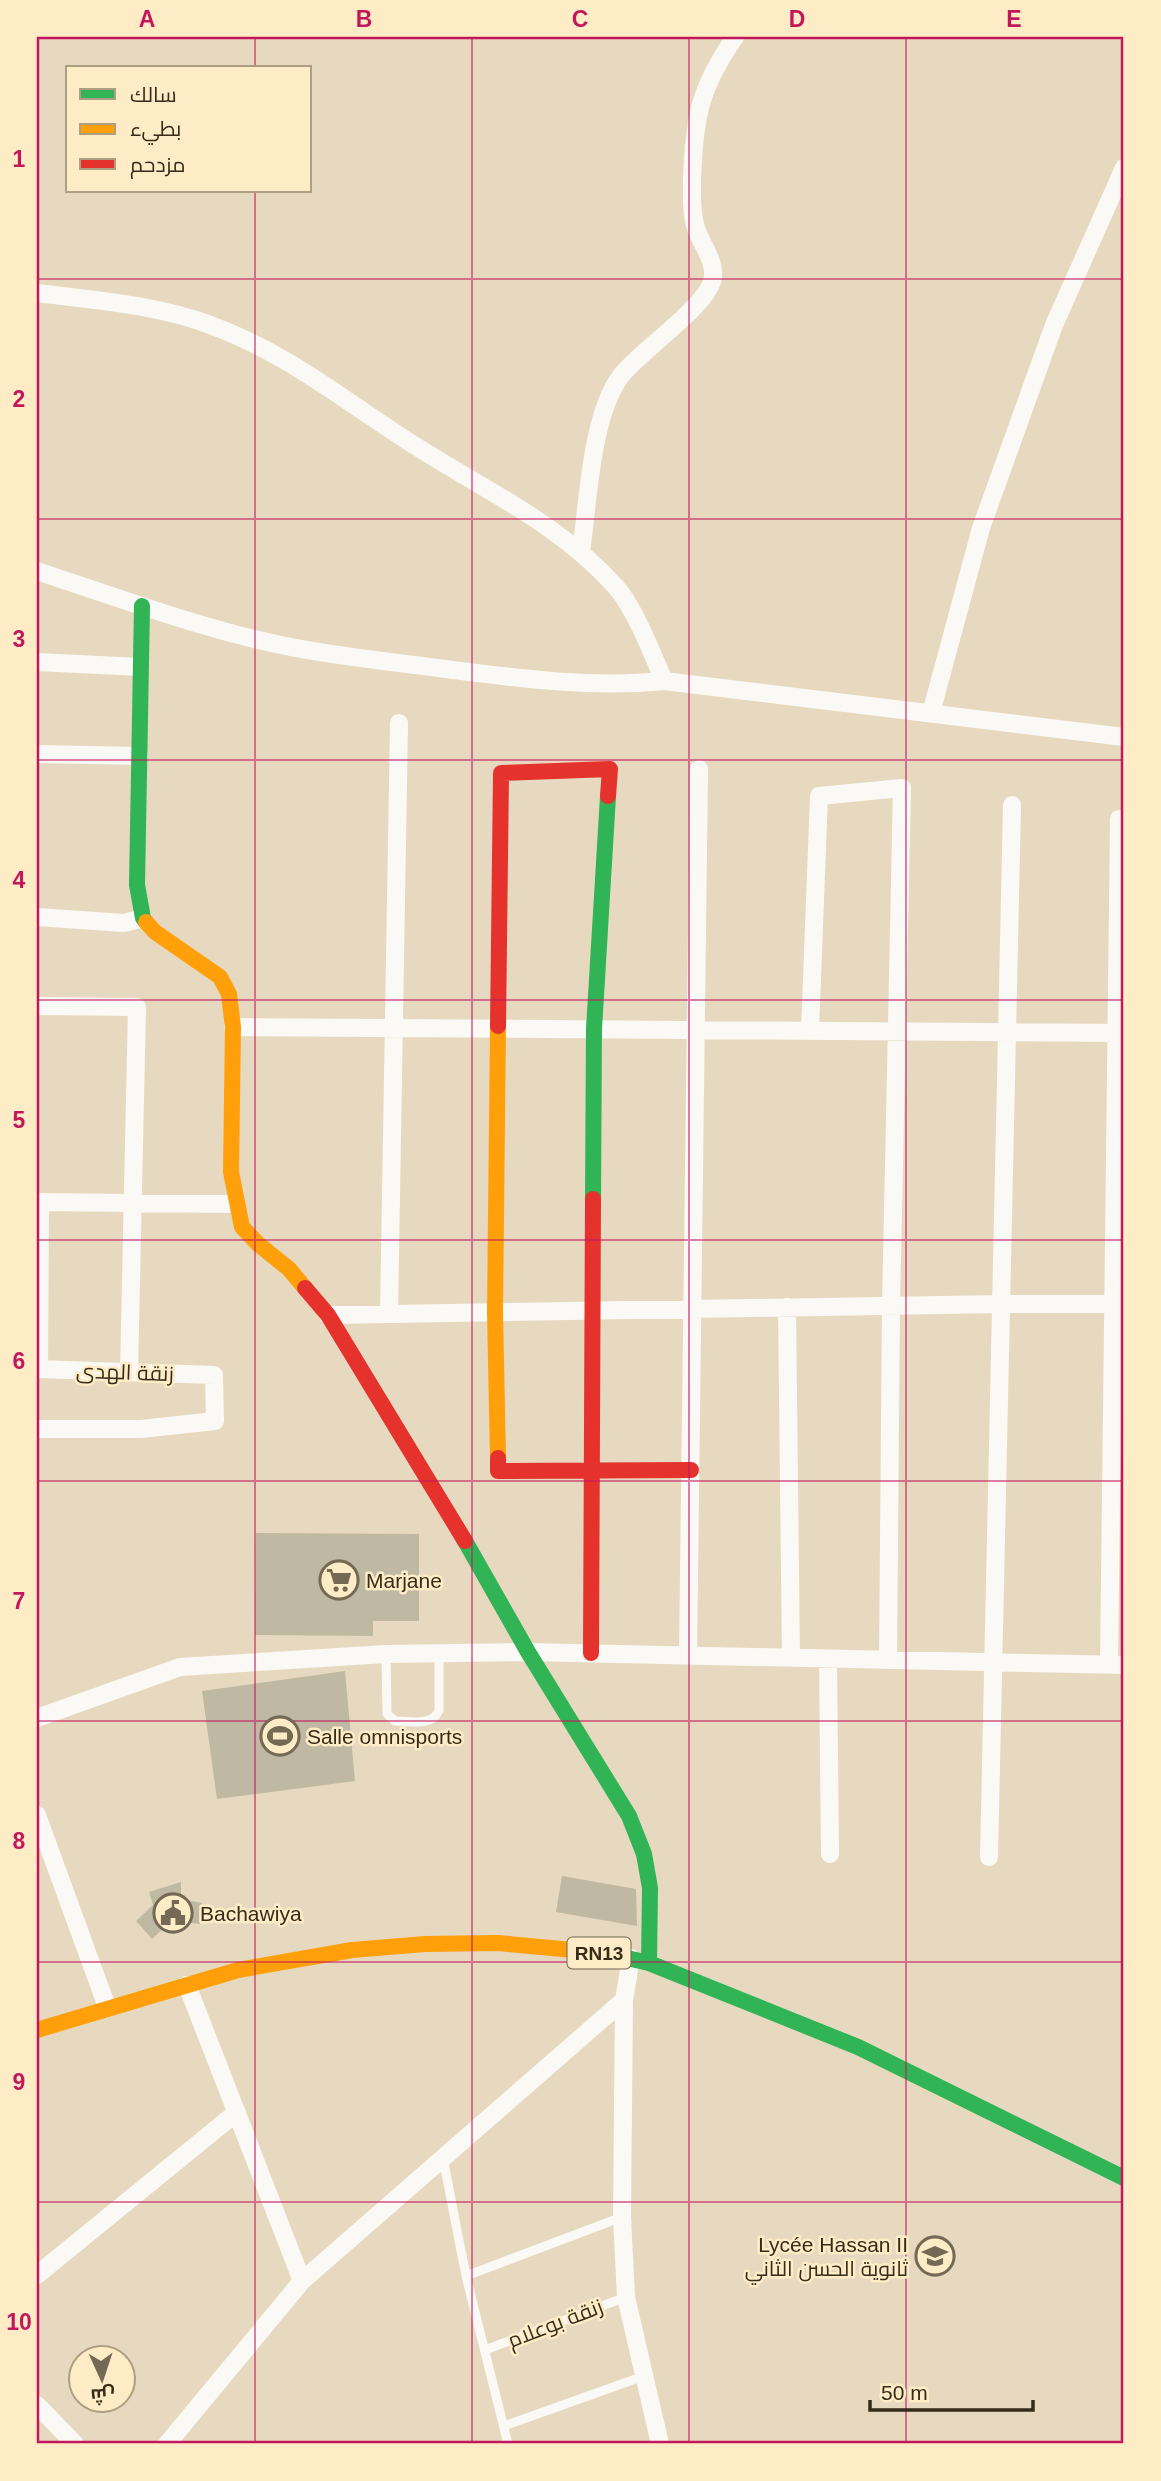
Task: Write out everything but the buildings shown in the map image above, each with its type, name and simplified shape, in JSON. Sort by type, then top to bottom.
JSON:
[{"type":"street","points":[[581,552],[596,446],[611,392],[621,376],[694,307],[709,289],[713,277],[711,262],[695,227],[692,202],[694,137],[701,99],[708,81],[735,37]]},
{"type":"street","points":[[930,713],[981,528],[1054,325],[1124,168]]},
{"type":"street","points":[[37,293],[145,308],[211,325],[262,346],[324,383],[399,436],[529,513],[581,552],[618,589],[649,644],[664,681]]},
{"type":"street","points":[[37,571],[142,606],[255,639],[341,655],[558,682],[625,685],[664,681],[1124,737]]},
{"type":"street","points":[[142,606],[136,886],[143,918],[155,932],[219,978],[229,994],[233,1027],[231,1172],[242,1227],[289,1269],[328,1315],[479,1563],[528,1652],[629,1816],[641,1840],[650,1875],[652,1912],[649,1963]]},
{"type":"street","points":[[37,662],[140,667]]},
{"type":"street","points":[[389,1314],[399,723]]},
{"type":"street","points":[[37,754],[139,757]]},
{"type":"street","points":[[591,1653],[593,1472],[594,1029],[610,769],[501,773],[495,1312],[498,1471],[593,1472],[691,1470]]},
{"type":"street","points":[[688,1656],[699,769]]},
{"type":"street","points":[[810,1031],[819,796],[901,788],[891,1306],[888,1660]]},
{"type":"street","points":[[989,1857],[1012,805]]},
{"type":"street","points":[[37,1718],[180,1667],[386,1654],[528,1652],[1116,1665],[1119,819],[1124,819]]},
{"type":"street","points":[[37,917],[124,923],[143,918]]},
{"type":"street","points":[[37,1006],[137,1007],[129,1372]]},
{"type":"street","points":[[233,1027],[1120,1033]]},
{"type":"street","points":[[38,1369],[38,1202],[236,1204]]},
{"type":"street","points":[[328,1315],[1119,1304]]},
{"type":"street","points":[[786,1307],[791,1658]]},
{"type":"street","name":"زنقة الهدى","points":[[37,1429],[141,1429],[215,1420],[214,1376],[38,1369]]},
{"type":"street","points":[[828,1659],[830,1854]]},
{"type":"street","points":[[37,1815],[107,2007]]},
{"type":"street","name":"RN13","points":[[37,2030],[242,1968],[306,1956],[420,1944],[488,1941],[553,1946],[649,1963],[858,2047],[1124,2178]]},
{"type":"street","points":[[631,1958],[624,2000],[622,2217],[626,2297],[660,2444]]},
{"type":"street","points":[[187,1985],[302,2281]]},
{"type":"street","points":[[167,2444],[302,2281],[624,2000]]},
{"type":"street","points":[[37,2275],[237,2112]]},
{"type":"street","points":[[37,2404],[75,2444]]},
{"type":"lane","points":[[386,1654],[387,1714],[395,1721],[432,1721],[439,1710],[439,1653]]},
{"type":"lane","points":[[443,2156],[466,2276],[508,2444]]},
{"type":"lane","points":[[466,2276],[622,2217]]},
{"type":"lane","name":"زنقة بوعلام","points":[[485,2350],[626,2297]]},
{"type":"lane","points":[[504,2426],[645,2376]]},
{"type":"traffic: fast","points":[[142,606],[137,885],[146,922]]},
{"type":"traffic: fast","points":[[593,1199],[594,1029],[608,796]]},
{"type":"traffic: fast","points":[[465,1541],[528,1652],[629,1816],[644,1854],[650,1888],[649,1963]]},
{"type":"traffic: fast","points":[[605,1953],[649,1963],[858,2047],[1124,2178]]},
{"type":"traffic: slow","points":[[146,922],[155,932],[220,977],[229,994],[233,1027],[231,1172],[242,1227],[289,1269],[305,1288]]},
{"type":"traffic: slow","points":[[498,1026],[495,1312],[498,1458]]},
{"type":"traffic: slow","points":[[37,2030],[238,1970],[352,1950],[425,1944],[498,1943],[605,1953]]},
{"type":"traffic: jam","points":[[498,1026],[501,773],[610,769],[608,796]]},
{"type":"traffic: jam","points":[[591,1653],[593,1199]]},
{"type":"traffic: jam","points":[[305,1288],[328,1315],[465,1541]]},
{"type":"traffic: jam","points":[[498,1458],[498,1471],[691,1470]]},
{"type":"place","name":"Marjane","points":[[339,1580]]},
{"type":"place","name":"Salle omnisports","points":[[280,1736]]},
{"type":"place","name":"Bachawiya","points":[[173,1913]]},
{"type":"place","name":"Lycée Hassan II ثانوية الحسن الثاني","points":[[935,2256]]}]
